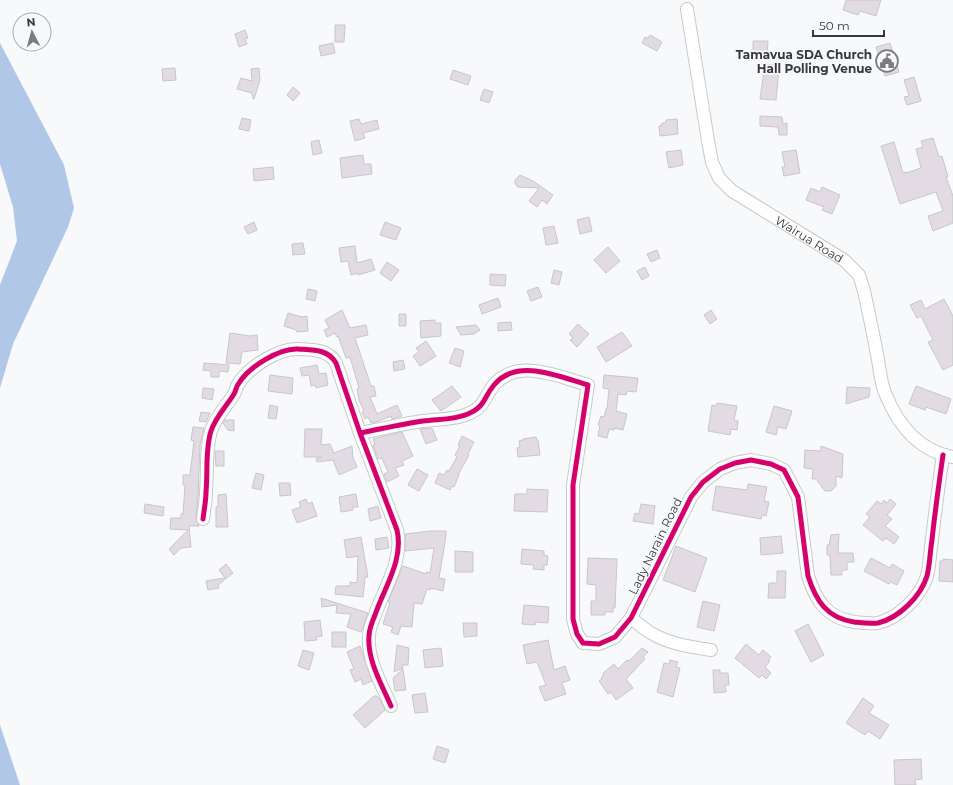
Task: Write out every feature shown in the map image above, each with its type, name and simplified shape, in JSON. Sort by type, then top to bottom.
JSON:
[{"type":"street","name":"Wairua Road","points":[[687,8],[708,142],[712,162],[719,178],[732,190],[844,260],[859,275],[864,291],[884,392],[896,415],[914,439],[930,450],[948,456]]},
{"type":"street","points":[[203,519],[206,492],[207,450],[211,431],[218,415],[234,394],[239,383],[250,370],[261,362],[277,354],[294,349],[318,350],[328,353],[336,363],[360,434],[399,538],[399,551],[393,571],[370,626],[369,636],[371,655],[391,706]]},
{"type":"street","name":"Lady Narain Road","points":[[360,434],[413,422],[456,418],[468,414],[480,408],[492,387],[501,377],[510,373],[522,371],[540,372],[588,386],[573,485],[573,619],[577,634],[583,643],[599,644],[615,638],[631,618],[691,497],[703,482],[720,469],[735,463],[751,460],[771,464],[784,470],[798,497],[808,576],[811,587],[826,610],[851,622],[866,624],[880,622],[893,616],[904,610],[917,595],[927,576],[948,456]]},
{"type":"street","points":[[631,618],[650,633],[662,639],[711,650]]},
{"type":"water","points":[[0,43],[64,165],[74,208],[68,227],[13,344],[0,388],[0,285],[17,241],[13,207],[0,164]]},
{"type":"water","points":[[0,725],[20,785],[0,785]]},
{"type":"building","points":[[846,0],[881,0],[876,16],[860,11],[858,15],[843,10]]},
{"type":"building","points":[[335,25],[345,25],[344,42],[335,42]]},
{"type":"building","points":[[245,30],[248,38],[245,39],[247,44],[239,47],[235,34]]},
{"type":"building","points":[[650,35],[662,42],[657,51],[642,43],[645,37],[648,38]]},
{"type":"building","points":[[753,41],[768,41],[767,54],[753,53]]},
{"type":"building","points":[[333,43],[335,53],[321,56],[319,46]]},
{"type":"building","points":[[890,43],[899,72],[885,76],[876,47]]},
{"type":"building","points":[[765,64],[775,65],[775,68],[779,68],[776,100],[760,99]]},
{"type":"building","points":[[175,68],[176,80],[163,81],[162,69]]},
{"type":"building","points":[[259,68],[260,80],[253,99],[252,93],[237,89],[241,78],[252,81],[251,69]]},
{"type":"building","points":[[453,70],[471,76],[468,85],[450,79]]},
{"type":"building","points":[[914,77],[921,101],[907,105],[904,97],[909,96],[904,80]]},
{"type":"building","points":[[293,87],[300,93],[293,101],[287,95]]},
{"type":"building","points":[[484,89],[493,92],[489,103],[480,100]]},
{"type":"building","points":[[760,116],[782,117],[783,124],[787,123],[787,135],[779,135],[778,127],[760,126]]},
{"type":"building","points":[[242,118],[251,120],[249,131],[239,129]]},
{"type":"building","points":[[359,119],[361,124],[377,120],[379,129],[363,133],[365,138],[355,141],[350,121]]},
{"type":"building","points":[[677,119],[678,134],[660,136],[659,126],[662,125],[662,123],[666,123],[666,120]]},
{"type":"building","points":[[933,138],[939,157],[942,156],[948,177],[946,177],[953,196],[953,223],[933,231],[928,216],[943,211],[936,192],[900,204],[881,146],[894,142],[903,173],[906,173],[921,168],[916,149],[923,147],[921,141]]},
{"type":"building","points":[[319,140],[322,153],[313,155],[311,142]]},
{"type":"building","points":[[681,150],[683,165],[669,168],[666,152]]},
{"type":"building","points":[[796,150],[800,173],[784,176],[782,167],[785,167],[782,152]]},
{"type":"building","points":[[363,155],[364,164],[371,164],[372,174],[342,178],[340,158]]},
{"type":"building","points":[[273,167],[274,179],[254,181],[253,169]]},
{"type":"building","points":[[520,175],[533,181],[553,195],[547,204],[542,200],[537,207],[529,201],[539,188],[518,187],[515,184],[515,180]]},
{"type":"building","points":[[822,187],[840,195],[832,214],[822,210],[824,207],[806,200],[811,188],[820,192]]},
{"type":"building","points":[[589,217],[592,231],[580,234],[577,220]]},
{"type":"building","points":[[254,222],[257,230],[248,234],[244,227]]},
{"type":"building","points":[[385,222],[401,228],[396,240],[380,235]]},
{"type":"building","points":[[554,226],[558,243],[546,245],[543,228]]},
{"type":"building","points":[[303,243],[305,254],[293,255],[292,244]]},
{"type":"building","points":[[355,246],[357,263],[371,259],[375,270],[358,275],[358,273],[351,275],[348,261],[341,262],[339,248]]},
{"type":"building","points":[[608,247],[620,261],[606,273],[594,260]]},
{"type":"building","points":[[657,250],[660,258],[651,262],[647,254]]},
{"type":"building","points":[[387,262],[399,270],[391,281],[380,273]]},
{"type":"building","points":[[645,267],[649,276],[642,280],[637,271]]},
{"type":"building","points":[[554,270],[562,272],[559,285],[551,283]]},
{"type":"building","points":[[490,274],[506,275],[505,286],[490,285]]},
{"type":"building","points":[[538,287],[542,297],[531,301],[527,291]]},
{"type":"building","points":[[308,289],[317,291],[315,301],[306,299]]},
{"type":"building","points":[[498,298],[501,307],[482,314],[479,305]]},
{"type":"building","points":[[944,299],[953,316],[953,365],[943,370],[928,342],[933,340],[921,316],[917,318],[910,305],[921,300],[925,309]]},
{"type":"building","points":[[342,310],[350,328],[366,325],[368,335],[355,338],[371,386],[374,386],[376,396],[370,397],[377,414],[397,405],[402,416],[392,419],[391,416],[371,423],[368,417],[365,419],[362,412],[364,411],[359,400],[357,389],[359,388],[350,357],[346,358],[338,336],[337,337],[335,333],[327,337],[324,330],[329,328],[325,320]]},
{"type":"building","points":[[711,310],[717,319],[710,324],[704,315]]},
{"type":"building","points":[[288,313],[302,317],[307,316],[308,331],[297,332],[296,330],[284,326]]},
{"type":"building","points":[[399,314],[406,314],[406,326],[399,326]]},
{"type":"building","points":[[435,320],[435,323],[441,323],[441,336],[421,338],[420,321]]},
{"type":"building","points":[[511,322],[512,330],[498,331],[498,323]]},
{"type":"building","points":[[578,324],[589,334],[577,347],[570,340],[573,338],[569,334]]},
{"type":"building","points":[[476,325],[480,330],[474,334],[461,335],[456,327]]},
{"type":"building","points":[[622,332],[632,346],[606,362],[597,347]]},
{"type":"building","points":[[230,333],[250,336],[257,335],[258,350],[242,352],[240,364],[226,363]]},
{"type":"building","points":[[426,341],[436,356],[420,366],[413,356],[419,352],[416,348]]},
{"type":"building","points":[[455,348],[464,351],[460,367],[449,363]]},
{"type":"building","points":[[403,360],[405,369],[394,371],[393,362]]},
{"type":"building","points":[[204,363],[229,365],[228,372],[219,371],[219,377],[211,377],[211,371],[203,370]]},
{"type":"building","points":[[317,365],[319,374],[326,373],[328,385],[316,388],[315,385],[311,386],[309,375],[302,376],[300,368]]},
{"type":"building","points":[[270,375],[293,378],[292,394],[268,391]]},
{"type":"building","points":[[604,375],[638,378],[636,392],[627,391],[626,395],[618,394],[616,411],[627,414],[623,430],[614,428],[614,430],[609,429],[607,438],[598,436],[600,426],[598,425],[601,416],[604,417],[607,409],[609,389],[603,388]]},
{"type":"building","points":[[452,386],[461,397],[441,411],[432,400]]},
{"type":"building","points":[[916,386],[951,399],[946,414],[926,407],[925,410],[909,404]]},
{"type":"building","points":[[847,387],[870,388],[869,397],[846,404]]},
{"type":"building","points":[[203,388],[214,389],[212,400],[202,398]]},
{"type":"building","points":[[717,403],[737,406],[734,420],[738,421],[737,430],[731,429],[730,435],[708,431],[712,405],[716,406]]},
{"type":"building","points":[[270,405],[278,407],[276,419],[268,418]]},
{"type":"building","points":[[774,406],[792,411],[786,429],[778,427],[776,435],[766,432]]},
{"type":"building","points":[[201,412],[210,413],[206,422],[199,421]]},
{"type":"building","points":[[225,420],[234,420],[234,431],[228,430],[223,423]]},
{"type":"building","points":[[193,427],[204,428],[200,445],[196,518],[199,526],[189,526],[191,547],[181,548],[174,555],[169,549],[188,530],[170,529],[171,518],[181,518],[181,514],[183,514],[185,485],[183,485],[183,475],[190,475],[194,441],[191,440]]},
{"type":"building","points":[[432,428],[437,440],[426,444],[420,429]]},
{"type":"building","points":[[305,429],[322,429],[321,445],[330,444],[334,453],[352,446],[353,458],[357,467],[339,475],[333,460],[317,462],[316,459],[321,457],[304,457]]},
{"type":"building","points":[[402,432],[413,456],[402,461],[404,465],[395,468],[399,476],[387,482],[384,474],[388,472],[382,458],[378,459],[373,445],[375,445],[373,439]]},
{"type":"building","points":[[462,436],[474,442],[458,475],[454,487],[452,486],[450,490],[435,483],[439,473],[444,475],[447,470],[449,471],[457,457],[455,455],[460,446],[458,445]]},
{"type":"building","points":[[536,437],[538,440],[540,455],[518,457],[517,448],[520,447],[519,441]]},
{"type":"building","points":[[821,446],[843,454],[842,478],[836,476],[836,486],[831,491],[825,491],[816,479],[812,479],[813,469],[804,468],[805,450],[821,451]]},
{"type":"building","points":[[215,451],[224,451],[224,466],[216,466]]},
{"type":"building","points":[[417,469],[428,475],[419,491],[408,485]]},
{"type":"building","points":[[256,473],[264,475],[261,490],[252,488]]},
{"type":"building","points":[[279,483],[290,483],[291,495],[280,496]]},
{"type":"building","points":[[748,484],[767,487],[764,501],[769,502],[766,516],[762,515],[761,519],[712,510],[716,486],[747,490]]},
{"type":"building","points":[[527,489],[548,490],[547,512],[514,511],[515,494],[527,494]]},
{"type":"building","points":[[226,494],[228,527],[216,527],[216,507],[218,507],[218,495]]},
{"type":"building","points":[[356,494],[358,507],[352,507],[353,510],[341,512],[339,497]]},
{"type":"building","points":[[306,499],[308,504],[312,502],[317,516],[297,523],[292,510],[301,507],[299,502]]},
{"type":"building","points":[[890,499],[896,504],[887,515],[892,519],[885,526],[899,537],[894,544],[886,538],[883,541],[863,525],[870,517],[866,514],[877,501],[881,504],[884,500],[887,503]]},
{"type":"building","points":[[145,504],[164,507],[163,516],[144,513]]},
{"type":"building","points":[[641,504],[655,506],[653,524],[633,521],[635,513],[639,514]]},
{"type":"building","points":[[378,506],[381,518],[370,521],[368,509]]},
{"type":"building","points":[[446,531],[439,578],[445,579],[443,591],[431,588],[430,590],[427,589],[422,604],[414,603],[412,627],[401,626],[398,635],[391,632],[393,627],[383,624],[390,602],[388,602],[403,566],[426,574],[426,572],[430,573],[434,548],[405,551],[405,534]]},
{"type":"building","points":[[839,534],[838,553],[853,553],[854,562],[847,562],[847,570],[842,570],[842,575],[831,575],[830,555],[827,555],[827,545],[829,545],[831,535]]},
{"type":"building","points":[[781,536],[783,553],[761,555],[760,538]]},
{"type":"building","points":[[361,537],[368,577],[365,577],[363,597],[335,594],[336,586],[350,586],[350,582],[357,583],[358,556],[347,558],[344,540]]},
{"type":"building","points":[[387,537],[389,548],[376,550],[375,539]]},
{"type":"building","points":[[676,546],[707,558],[695,592],[663,580]]},
{"type":"building","points":[[522,549],[544,551],[544,555],[548,556],[547,565],[544,565],[544,570],[533,569],[534,565],[521,564]]},
{"type":"building","points":[[455,551],[473,552],[473,572],[455,572]]},
{"type":"building","points":[[588,558],[617,559],[615,608],[613,608],[613,612],[605,612],[605,615],[591,615],[591,601],[596,601],[596,585],[587,584]]},
{"type":"building","points":[[871,558],[890,568],[892,564],[904,571],[897,585],[891,582],[889,584],[864,571]]},
{"type":"building","points":[[943,559],[953,560],[953,582],[939,581],[940,561],[943,561]]},
{"type":"building","points":[[226,564],[233,573],[218,585],[219,588],[208,590],[206,581],[225,578],[219,570]]},
{"type":"building","points":[[777,571],[786,571],[785,598],[768,598],[769,583],[777,583]]},
{"type":"building","points":[[321,598],[368,613],[361,632],[347,627],[351,614],[336,613],[337,605],[322,607]]},
{"type":"building","points":[[703,601],[720,605],[714,631],[697,627]]},
{"type":"building","points":[[524,605],[549,607],[548,623],[536,622],[535,625],[522,624]]},
{"type":"building","points":[[320,620],[322,636],[316,637],[317,640],[305,641],[304,622]]},
{"type":"building","points":[[463,623],[477,623],[477,636],[464,637]]},
{"type":"building","points":[[808,624],[824,655],[811,662],[795,631]]},
{"type":"building","points":[[332,632],[346,632],[346,647],[332,647]]},
{"type":"building","points":[[548,640],[554,670],[565,666],[570,680],[562,683],[566,694],[545,701],[539,687],[546,685],[537,662],[527,664],[523,645]]},
{"type":"building","points":[[746,644],[759,655],[763,650],[771,657],[768,660],[770,661],[765,667],[771,673],[766,679],[762,675],[759,678],[735,658]]},
{"type":"building","points":[[397,645],[409,648],[408,665],[402,665],[403,668],[394,672]]},
{"type":"building","points":[[360,646],[372,681],[363,685],[361,679],[355,682],[350,670],[354,669],[347,652]]},
{"type":"building","points":[[441,648],[443,666],[425,668],[423,650]]},
{"type":"building","points":[[642,648],[648,652],[643,657],[645,659],[626,679],[633,688],[616,700],[611,692],[608,694],[599,681],[602,679],[603,673],[614,664],[618,669],[627,660],[629,661]]},
{"type":"building","points":[[303,650],[314,653],[309,670],[298,666]]},
{"type":"building","points":[[670,660],[678,662],[676,667],[680,668],[673,697],[657,692],[664,663],[669,664]]},
{"type":"building","points":[[403,669],[406,690],[395,691],[393,678]]},
{"type":"building","points":[[713,670],[720,670],[720,673],[728,673],[729,685],[725,685],[726,692],[714,693]]},
{"type":"building","points":[[425,693],[428,712],[415,713],[412,695]]},
{"type":"building","points":[[374,696],[377,696],[380,699],[385,710],[365,728],[353,715]]},
{"type":"building","points":[[863,698],[874,706],[869,713],[889,725],[880,739],[868,731],[865,735],[846,723]]},
{"type":"building","points":[[437,746],[449,750],[445,763],[433,759]]},
{"type":"building","points":[[921,759],[922,779],[915,780],[916,785],[895,785],[894,760]]},
{"type":"cycle path","points":[[203,519],[206,495],[207,453],[209,438],[218,416],[234,394],[238,384],[257,365],[282,352],[298,349],[320,351],[333,358],[397,530],[398,552],[392,574],[372,623],[369,636],[370,654],[391,706]]},
{"type":"cycle path","points":[[360,433],[415,422],[446,419],[468,414],[481,405],[494,385],[503,377],[514,372],[526,371],[552,374],[588,385],[573,485],[573,619],[577,634],[583,643],[599,644],[615,637],[631,618],[691,497],[703,482],[720,469],[735,463],[751,460],[771,464],[784,470],[798,497],[808,576],[815,593],[824,607],[837,617],[854,622],[878,623],[894,616],[908,605],[920,591],[927,576],[943,455]]},
{"type":"place","name":"Tamavua SDA Church Hall Polling Venue","points":[[887,61]]}]
